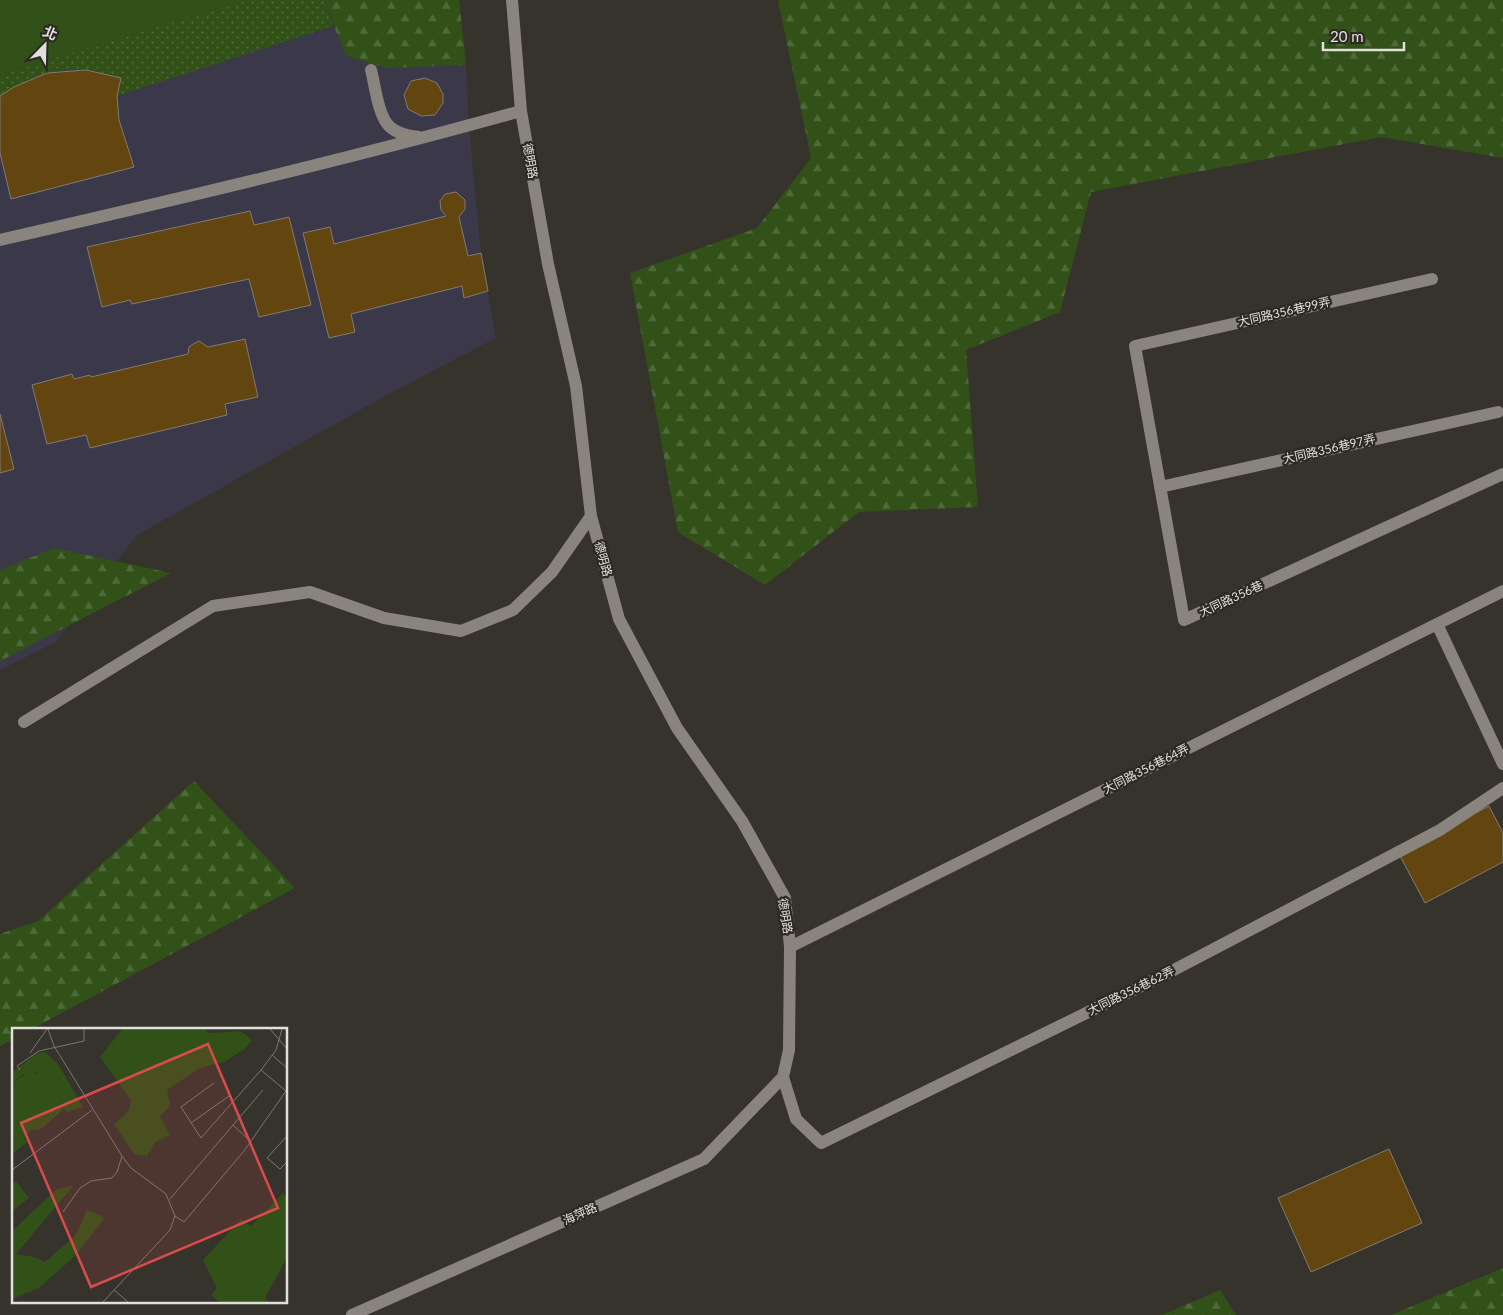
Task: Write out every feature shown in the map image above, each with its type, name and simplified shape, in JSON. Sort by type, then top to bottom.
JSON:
[{"type":"street","name":"德明路","points":[[512,0],[521,111],[548,264],[576,386],[591,516],[619,619],[677,728],[742,821],[784,898],[790,947],[789,1050],[783,1077]]},
{"type":"street","points":[[371,70],[380,110],[389,126],[405,135],[423,138]]},
{"type":"street","points":[[0,240],[203,193],[423,138],[521,111]]},
{"type":"street","name":"大同路356巷99弄","points":[[1135,346],[1432,279]]},
{"type":"street","name":"大同路356巷","points":[[1135,346],[1184,620],[1503,474]]},
{"type":"street","name":"大同路356巷97弄","points":[[1160,487],[1498,412]]},
{"type":"street","points":[[24,722],[213,606],[310,592],[384,618],[461,631],[513,610],[552,572],[591,516]]},
{"type":"street","name":"大同路356巷64弄","points":[[790,947],[1503,591]]},
{"type":"street","points":[[1437,624],[1503,764]]},
{"type":"street","name":"大同路356巷62弄","points":[[783,1077],[796,1119],[821,1143],[1170,972],[1440,830],[1503,788]]},
{"type":"street","name":"海萍路","points":[[352,1315],[704,1159],[783,1077]]},
{"type":"shaded area","points":[[0,0],[459,0],[481,253],[496,338],[396,390],[137,535],[56,642],[0,670]]},
{"type":"green space","points":[[0,0],[247,0],[0,74]]},
{"type":"green space","points":[[247,0],[340,0],[325,4],[333,26],[117,96],[121,78],[99,72],[74,70],[51,73],[30,79],[0,96],[0,74]]},
{"type":"green space","points":[[340,0],[459,0],[466,65],[387,68],[346,56],[325,3]]},
{"type":"green space","points":[[778,0],[1503,0],[1503,158],[1381,137],[1091,192],[1060,312],[966,350],[978,507],[859,512],[765,585],[678,532],[630,273],[757,228],[811,158]]},
{"type":"green space","points":[[54,548],[171,573],[0,661],[0,570]]},
{"type":"green space","points":[[194,781],[295,888],[34,1028],[12,1028],[12,1040],[0,1046],[0,934],[38,921]]},
{"type":"green space","points":[[1503,1268],[1503,1315],[1391,1315]]},
{"type":"green space","points":[[1220,1290],[1236,1315],[1162,1315]]},
{"type":"building","points":[[86,70],[121,78],[117,96],[119,120],[134,167],[11,199],[0,153],[0,96],[14,87],[47,73]]},
{"type":"building","points":[[425,78],[437,83],[443,94],[443,103],[435,115],[421,116],[408,109],[404,95],[411,81]]},
{"type":"building","points":[[456,192],[465,200],[465,209],[459,217],[468,256],[481,253],[488,291],[464,298],[462,286],[351,314],[355,332],[329,338],[303,233],[330,227],[334,244],[446,216],[441,210],[440,201],[445,194]]},
{"type":"building","points":[[250,211],[254,225],[289,217],[311,305],[259,317],[249,279],[132,304],[130,300],[102,307],[87,247]]},
{"type":"building","points":[[245,339],[258,397],[225,404],[227,415],[90,448],[86,435],[47,444],[32,385],[72,374],[74,379],[90,375],[91,377],[188,354],[189,347],[199,341],[208,347]]},
{"type":"building","points":[[0,414],[14,469],[0,473]]},
{"type":"building","points":[[1489,806],[1503,833],[1503,862],[1425,903],[1399,854]]},
{"type":"building","points":[[1389,1149],[1422,1223],[1311,1272],[1278,1198]]}]
